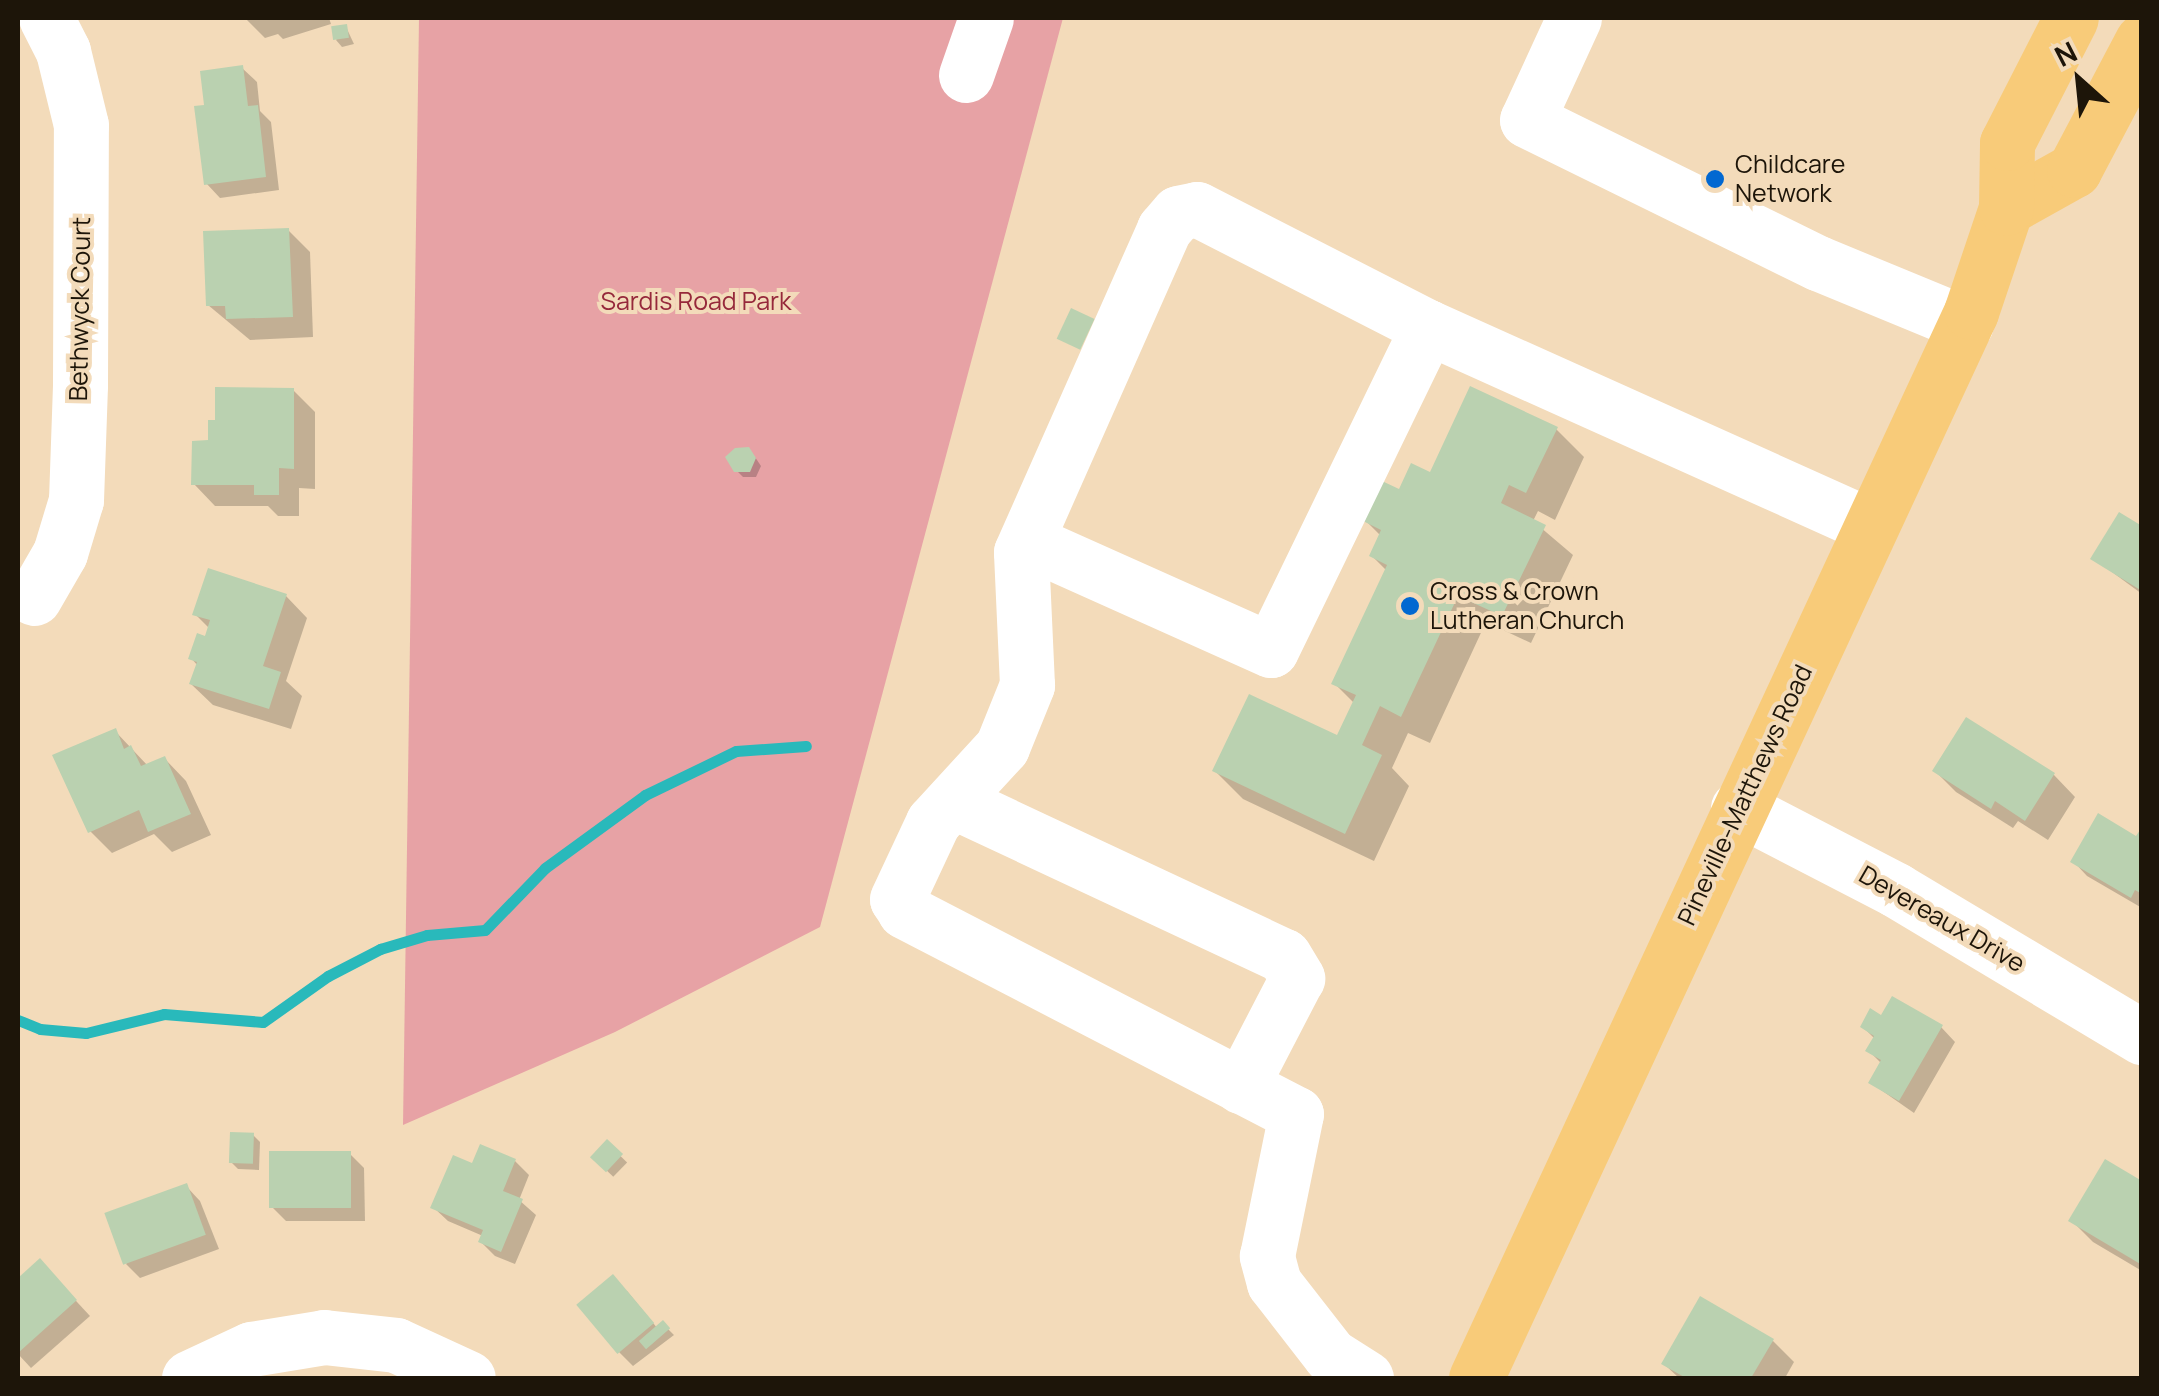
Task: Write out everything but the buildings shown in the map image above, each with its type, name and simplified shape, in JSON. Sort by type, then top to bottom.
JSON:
[{"type":"main road","name":"Pineville-Matthews Road","points":[[1476,1378],[1966,324],[2006,208],[2006,143],[2070,18]]},
{"type":"main road","points":[[2006,208],[2074,170],[2142,41]]},
{"type":"street","name":"Bethwyck Court","points":[[34,598],[60,553],[76,500],[80,385],[82,125],[63,51],[46,18]]},
{"type":"street","points":[[966,75],[986,18]]},
{"type":"street","points":[[1574,18],[1526,120],[1818,264],[1966,324]]},
{"type":"street","points":[[1366,1378],[1330,1355],[1274,1283],[1267,1256],[1296,1114],[905,911],[897,898],[933,822],[1002,747],[1027,685],[1021,552],[1164,229],[1178,214],[1198,209],[1428,327],[1870,526]]},
{"type":"street","points":[[1027,540],[1271,650],[1428,327]]},
{"type":"street","points":[[952,801],[1284,956],[1297,978],[1241,1086]]},
{"type":"street","name":"Devereaux Drive","points":[[1738,808],[1896,890],[2142,1037]]},
{"type":"street","points":[[190,1378],[251,1348],[324,1337],[396,1345],[468,1378]]},
{"type":"green space","name":"Sardis Road Park","points":[[419,18],[1063,18],[820,927],[615,1032],[403,1125]]},
{"type":"waterway","points":[[18,1020],[40,1029],[86,1033],[164,1014],[263,1022],[328,976],[380,949],[427,935],[485,930],[545,868],[645,795],[736,751],[806,746]]},
{"type":"place","name":"Childcare Network","points":[[1715,179]]},
{"type":"place","name":"Cross & Crown Lutheran Church","points":[[1410,606]]}]
